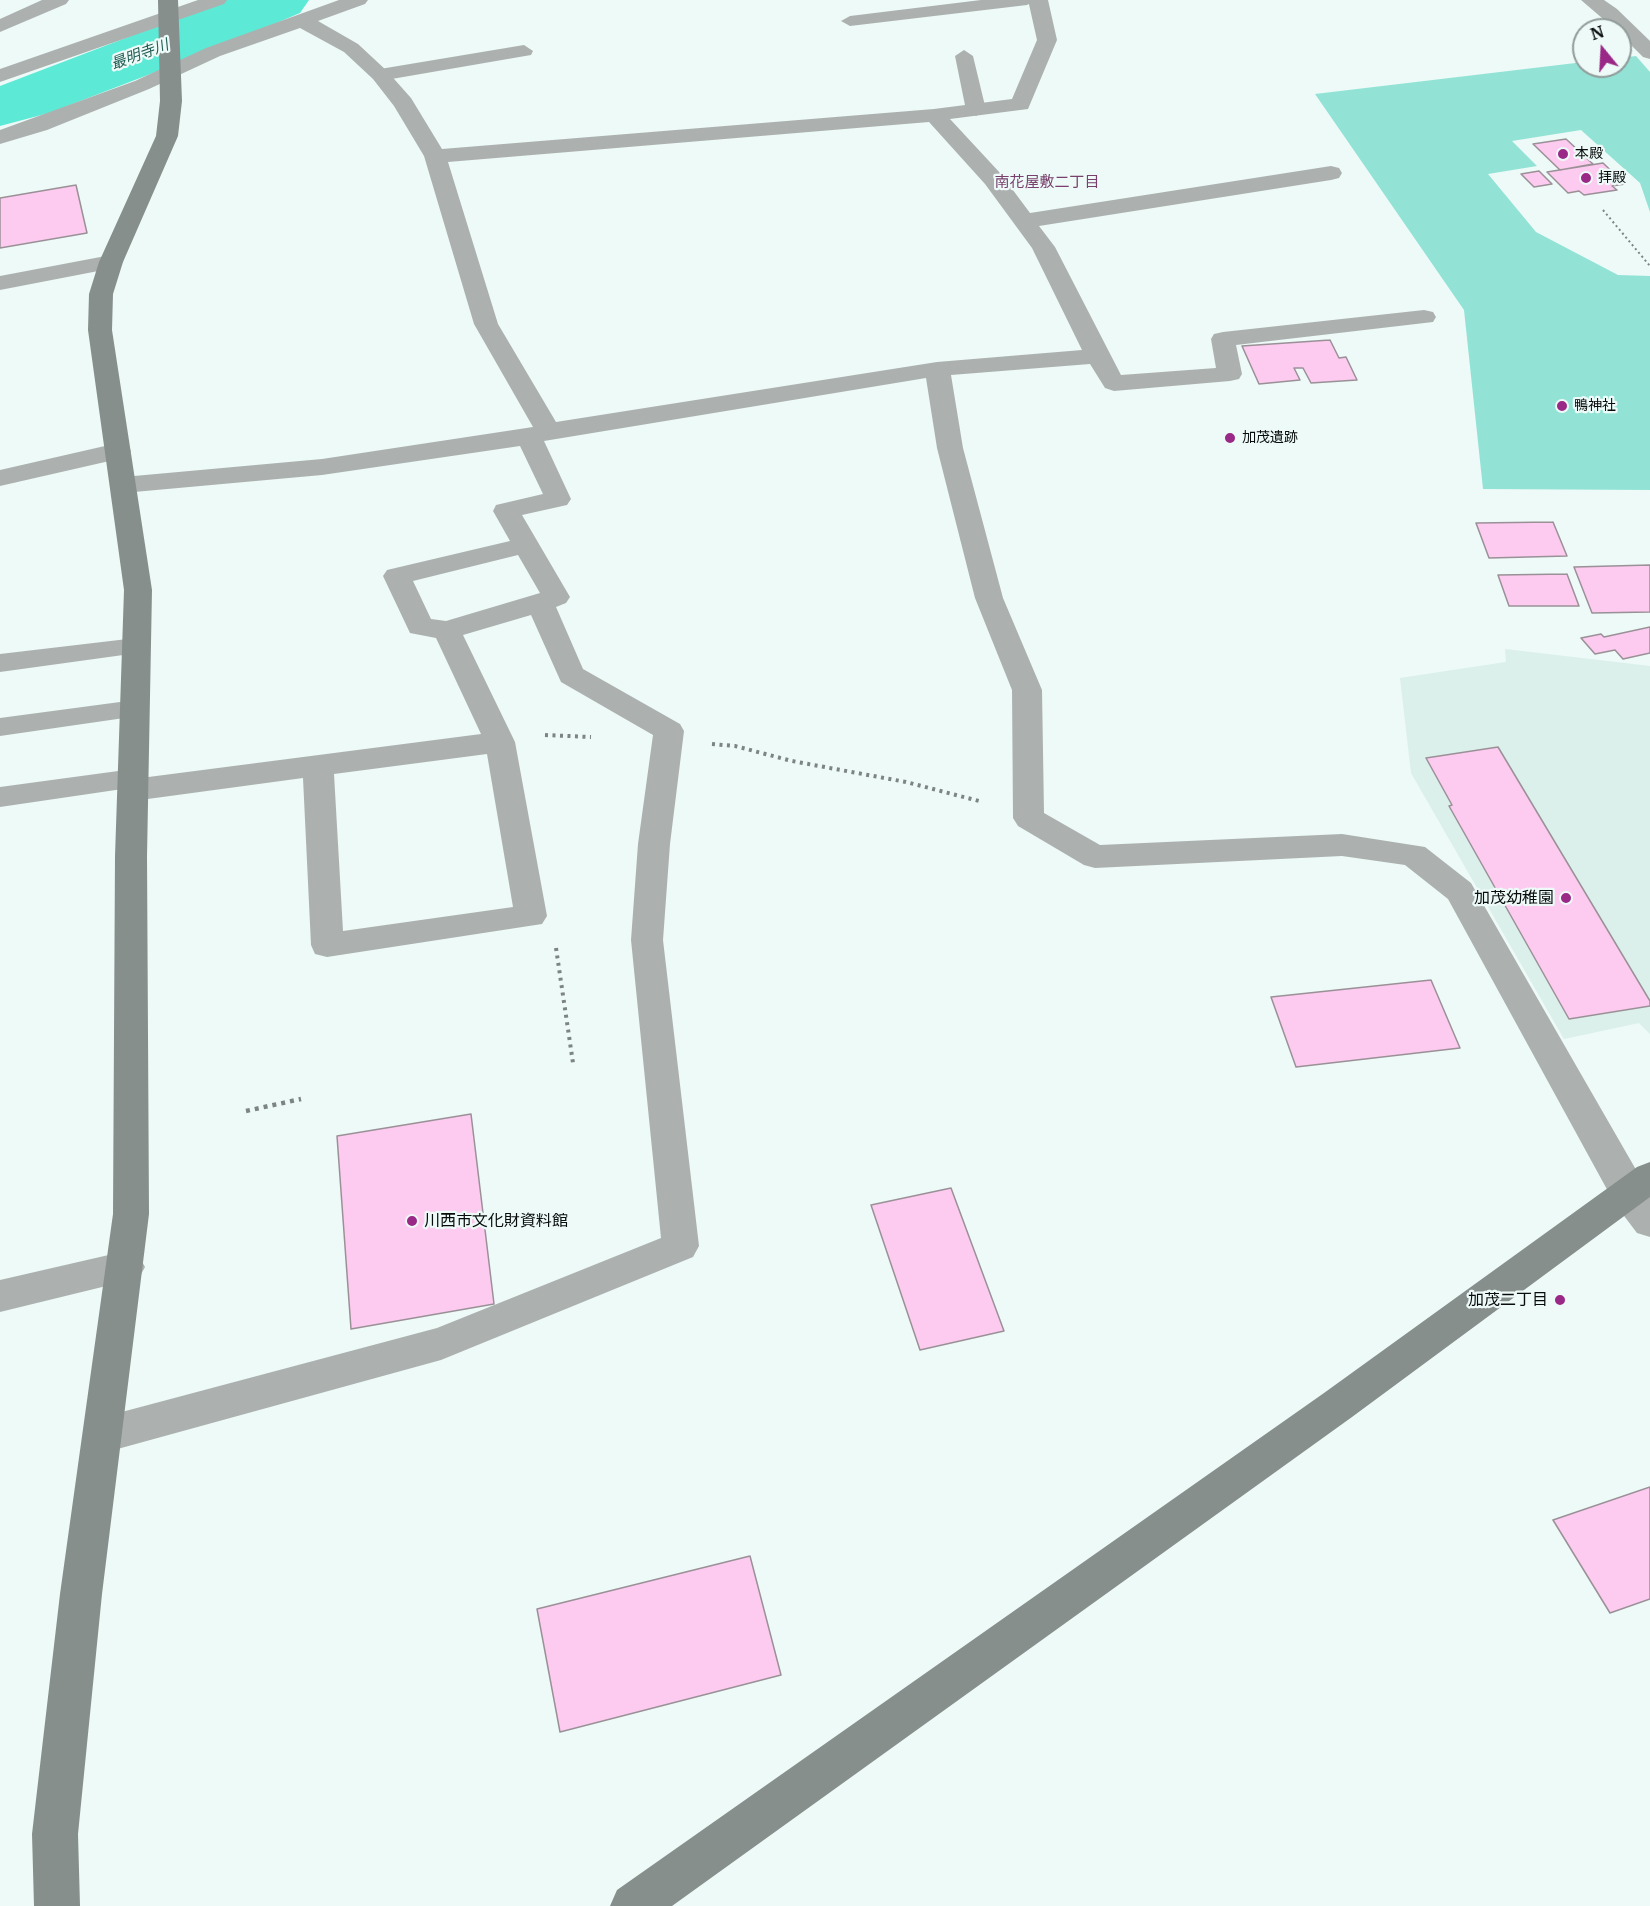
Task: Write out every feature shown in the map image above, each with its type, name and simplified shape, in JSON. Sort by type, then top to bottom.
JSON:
[{"type":"street","points":[[0,26],[59,0]]},
{"type":"street","points":[[0,76],[216,0]]},
{"type":"street","points":[[0,137],[39,125],[213,52],[358,0]]},
{"type":"street","points":[[435,156],[934,116],[1020,104],[1047,40],[1038,0]]},
{"type":"street","points":[[1591,0],[1610,13],[1650,53]]},
{"type":"street","points":[[57,1906],[55,1834],[81,1594],[126,1267],[131,1214],[133,785],[138,590],[100,330],[101,294],[111,262],[167,136],[170,69],[169,15]]},
{"type":"street","points":[[301,20],[351,48],[380,75],[403,103],[435,156],[486,324],[538,434],[558,499],[506,511],[526,545],[556,597],[446,630],[420,627],[397,576],[526,545]]},
{"type":"street","points":[[934,116],[993,178],[1043,247],[1097,357],[1114,383],[1230,374],[1223,339],[1424,317]]},
{"type":"street","points":[[1024,221],[1331,173]]},
{"type":"street","points":[[0,283],[111,262]]},
{"type":"street","points":[[123,485],[322,467],[937,369],[1097,357]]},
{"type":"street","points":[[633,1906],[1394,1365],[1643,1198],[1460,891],[1414,855],[1342,845],[1095,857],[1029,818],[1026,690],[989,598],[950,448],[937,369]]},
{"type":"street","points":[[0,478],[118,451]]},
{"type":"street","points":[[103,1435],[441,1343],[680,1246],[647,940],[654,844],[669,731],[572,675],[540,603]]},
{"type":"street","points":[[318,766],[327,945],[531,916],[498,739],[446,630]]},
{"type":"street","points":[[133,785],[318,766],[498,739]]},
{"type":"street","points":[[0,1296],[126,1267]]},
{"type":"lane","points":[[850,21],[1027,0]]},
{"type":"lane","points":[[380,75],[524,51]]},
{"type":"lane","points":[[964,56],[976,110]]},
{"type":"lane","points":[[0,663],[136,646]]},
{"type":"lane","points":[[0,727],[135,709]]},
{"type":"lane","points":[[0,797],[133,785]]},
{"type":"path","points":[[1603,210],[1650,266]]},
{"type":"path","points":[[498,739],[533,734],[668,740],[735,746],[792,761],[906,782],[967,797],[1029,818]]},
{"type":"path","points":[[531,916],[551,918],[573,1063]]},
{"type":"path","points":[[246,1111],[302,1099]]},
{"type":"shaded area","name":"加茂幼稚園","points":[[1505,649],[1650,666],[1650,1034],[1639,1023],[1564,1039],[1411,773],[1400,678],[1506,662]]},
{"type":"green space","name":"鴨神社","points":[[1632,56],[1636,56],[1650,72],[1650,212],[1640,183],[1581,130],[1512,141],[1537,166],[1488,174],[1536,232],[1618,275],[1650,276],[1650,490],[1483,489],[1464,310],[1315,94],[1572,63],[1572,78],[1632,78]]},
{"type":"building","name":"本殿","points":[[1566,139],[1593,164],[1560,170],[1533,144]]},
{"type":"building","name":"拝殿","points":[[1603,163],[1625,184],[1612,186],[1617,190],[1584,195],[1579,191],[1568,193],[1547,172]]},
{"type":"building","points":[[1539,171],[1552,184],[1534,187],[1521,174]]},
{"type":"building","points":[[76,185],[87,233],[0,248],[0,198]]},
{"type":"building","points":[[1330,340],[1339,358],[1346,357],[1357,380],[1311,383],[1303,368],[1294,368],[1300,380],[1259,384],[1242,346]]},
{"type":"building","points":[[1553,522],[1567,556],[1489,558],[1476,523]]},
{"type":"building","points":[[1650,565],[1650,612],[1592,613],[1574,567]]},
{"type":"building","points":[[1567,574],[1579,606],[1509,606],[1498,575]]},
{"type":"building","points":[[1650,627],[1650,653],[1623,659],[1615,650],[1595,654],[1581,638],[1601,634],[1604,637]]},
{"type":"building","points":[[1498,747],[1650,1001],[1650,1006],[1569,1019],[1449,806],[1452,805],[1426,758]]},
{"type":"building","points":[[1431,980],[1460,1048],[1296,1067],[1271,997]]},
{"type":"building","points":[[471,1114],[494,1304],[351,1329],[337,1136]]},
{"type":"building","points":[[951,1188],[1004,1331],[920,1350],[871,1205]]},
{"type":"building","points":[[1650,1487],[1650,1599],[1610,1613],[1553,1520]]},
{"type":"building","points":[[750,1556],[781,1675],[560,1732],[537,1609]]},
{"type":"waterway","name":"最明寺川","points":[[0,106],[26,99],[191,37],[278,0]]},
{"type":"place","name":"本殿","points":[[1563,154]]},
{"type":"place","name":"拝殿","points":[[1586,178]]},
{"type":"place","name":"鴨神社","points":[[1562,406]]},
{"type":"place","name":"加茂遺跡","points":[[1230,438]]},
{"type":"place","name":"加茂幼稚園","points":[[1566,898]]},
{"type":"place","name":"川西市文化財資料館","points":[[412,1221]]},
{"type":"place","name":"加茂二丁目","points":[[1560,1300]]},
{"type":"district","name":"南花屋敷二丁目","points":[[1047,183]]}]
